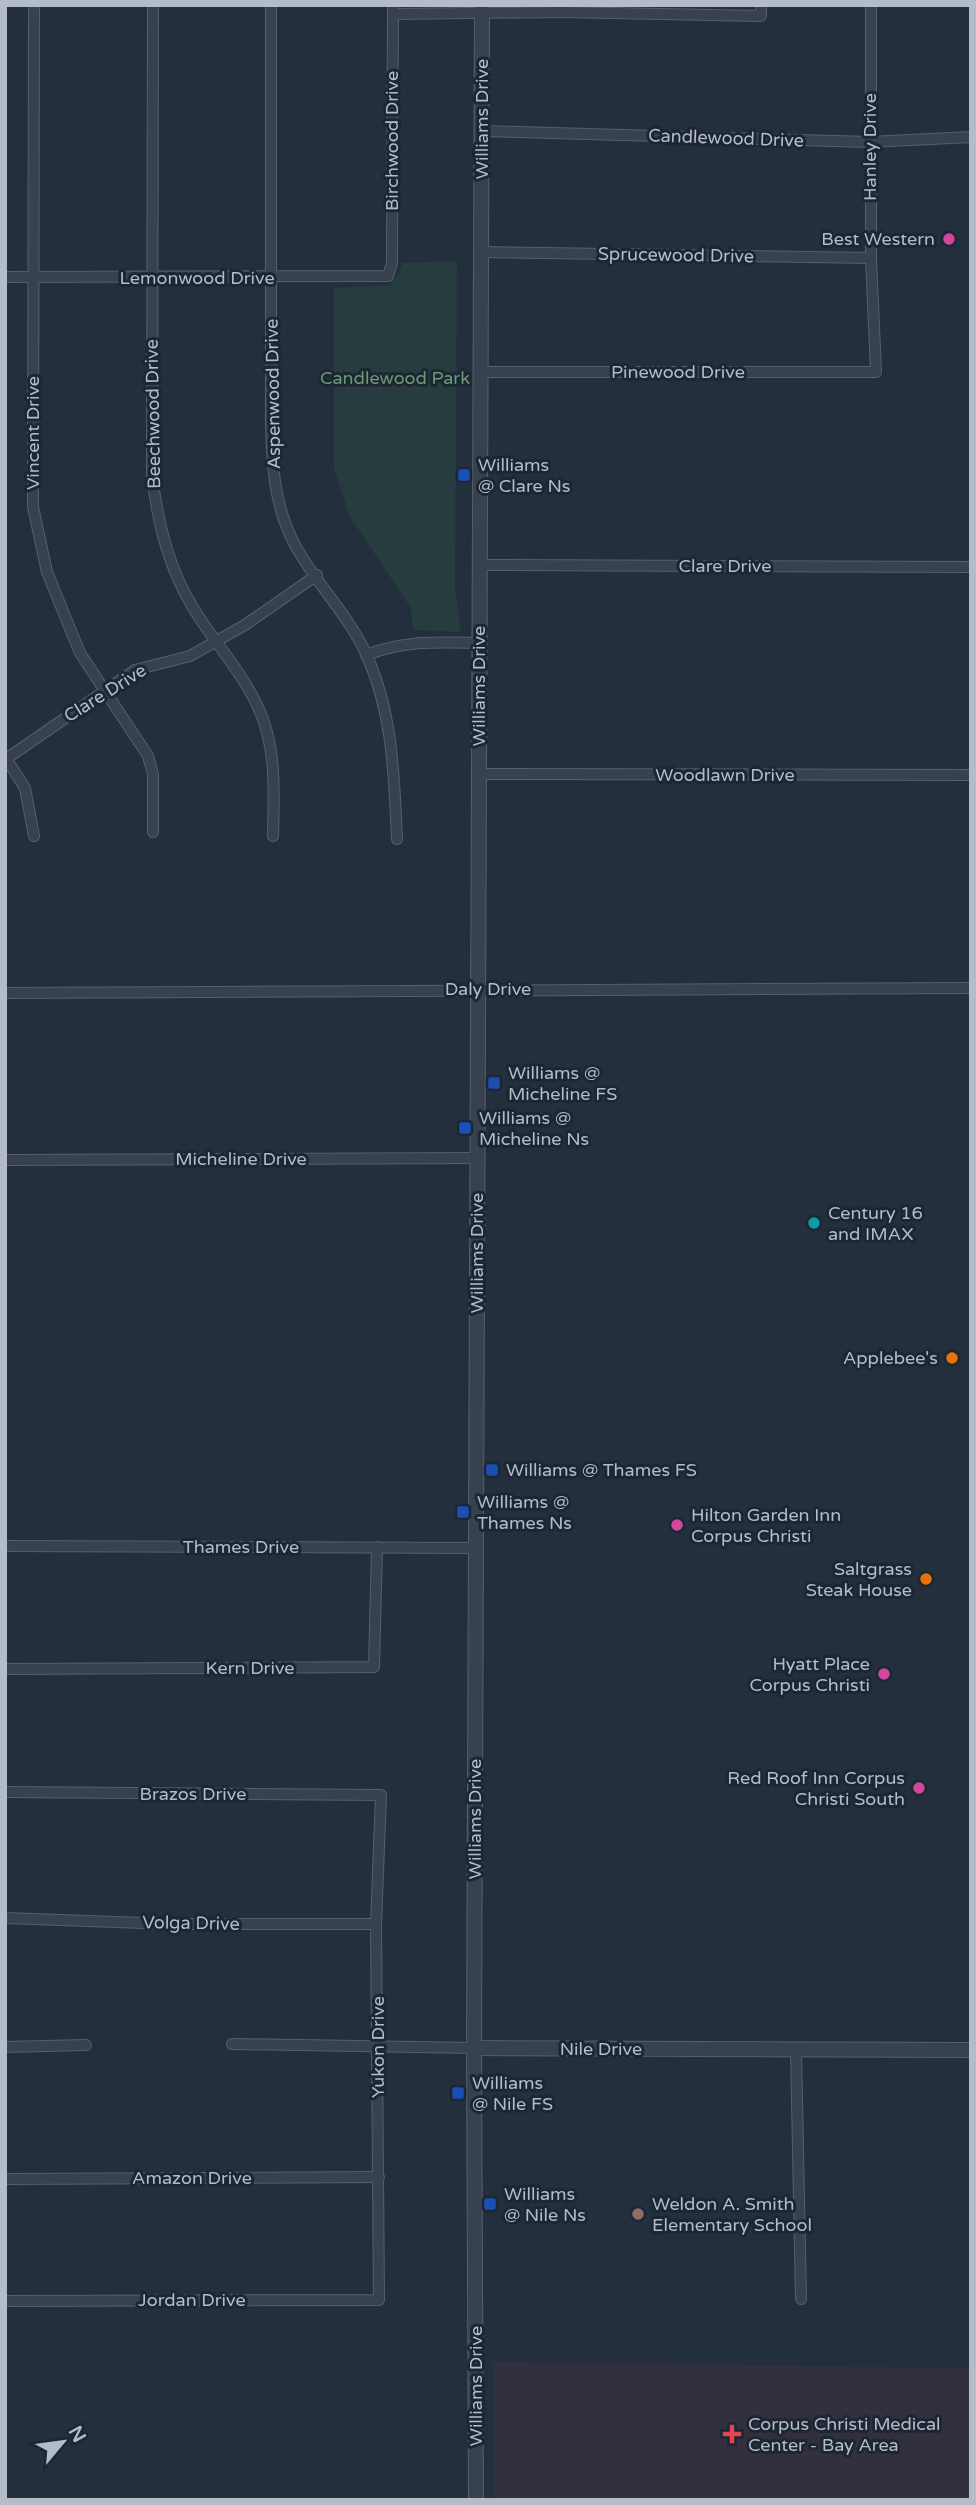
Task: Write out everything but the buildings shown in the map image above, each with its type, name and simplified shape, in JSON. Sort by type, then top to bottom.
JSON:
[{"type":"street","name":"Vincent Drive","points":[[34,5],[33,507],[47,572],[80,653],[148,756],[153,774],[153,832]]},
{"type":"street","name":"Beechwood Drive","points":[[153,5],[152,476],[157,514],[179,582],[258,706],[270,744],[274,783],[272,835]]},
{"type":"street","name":"Aspenwood Drive","points":[[271,5],[271,421],[275,486],[283,518],[292,537],[366,655],[387,717],[397,839]]},
{"type":"street","points":[[393,9],[561,9],[761,16],[761,5]]},
{"type":"street","name":"Hanley Drive","points":[[871,5],[871,258],[876,372]]},
{"type":"street","name":"Birchwood Drive","points":[[388,276],[392,263],[393,9]]},
{"type":"street","name":"Williams Drive","points":[[476,2500],[474,2048],[482,9]]},
{"type":"street","name":"Candlewood Drive","points":[[482,131],[870,142],[971,137]]},
{"type":"street","name":"Sprucewood Drive","points":[[481,252],[871,258]]},
{"type":"street","name":"Lemonwood Drive","points":[[5,277],[388,276]]},
{"type":"street","name":"Pinewood Drive","points":[[481,372],[876,372]]},
{"type":"street","name":"Clare Drive","points":[[480,565],[971,567]]},
{"type":"street","name":"Clare Drive","points":[[6,758],[135,670],[190,656],[216,642],[317,575]]},
{"type":"street","points":[[366,655],[393,644],[413,641],[480,643]]},
{"type":"street","points":[[6,758],[25,788],[34,836]]},
{"type":"street","name":"Woodlawn Drive","points":[[479,774],[971,775]]},
{"type":"street","name":"Daly Drive","points":[[5,993],[971,988]]},
{"type":"street","name":"Micheline Drive","points":[[5,1160],[478,1158]]},
{"type":"street","name":"Thames Drive","points":[[5,1546],[476,1548]]},
{"type":"street","name":"Kern Drive","points":[[5,1669],[374,1667],[377,1547]]},
{"type":"street","name":"Brazos Drive","points":[[5,1792],[380,1795]]},
{"type":"street","name":"Yukon Drive","points":[[379,2300],[376,1924],[380,1795]]},
{"type":"street","name":"Volga Drive","points":[[5,1918],[171,1924],[376,1924]]},
{"type":"street","points":[[5,2047],[86,2045]]},
{"type":"street","name":"Nile Drive","points":[[232,2045],[971,2050]]},
{"type":"street","points":[[796,2050],[801,2299]]},
{"type":"street","name":"Amazon Drive","points":[[5,2179],[379,2177]]},
{"type":"street","name":"Jordan Drive","points":[[5,2301],[379,2300]]},
{"type":"shaded area","name":"Corpus Christi Medical Center - Bay Area","points":[[493,2362],[971,2368],[971,2500],[493,2500]]},
{"type":"green space","name":"Candlewood Park","points":[[457,261],[455,588],[461,632],[413,630],[411,608],[350,517],[334,468],[334,288],[389,285],[399,274],[402,263]]},
{"type":"place","name":"Best Western","points":[[949,239]]},
{"type":"place","name":"Williams @ Clare Ns","points":[[464,475]]},
{"type":"place","name":"Williams @ Micheline FS","points":[[494,1083]]},
{"type":"place","name":"Williams @ Micheline Ns","points":[[465,1128]]},
{"type":"place","name":"Century 16 and IMAX","points":[[814,1223]]},
{"type":"place","name":"Applebee's","points":[[952,1358]]},
{"type":"place","name":"Williams @ Thames FS","points":[[492,1470]]},
{"type":"place","name":"Williams @ Thames Ns","points":[[463,1512]]},
{"type":"place","name":"Hilton Garden Inn Corpus Christi","points":[[677,1525]]},
{"type":"place","name":"Saltgrass Steak House","points":[[926,1579]]},
{"type":"place","name":"Hyatt Place Corpus Christi","points":[[884,1674]]},
{"type":"place","name":"Red Roof Inn Corpus Christi South","points":[[919,1788]]},
{"type":"place","name":"Williams @ Nile FS","points":[[458,2093]]},
{"type":"place","name":"Williams @ Nile Ns","points":[[490,2204]]},
{"type":"place","name":"Weldon A. Smith Elementary School","points":[[638,2214]]},
{"type":"place","name":"Corpus Christi Medical Center - Bay Area","points":[[732,2434]]}]
